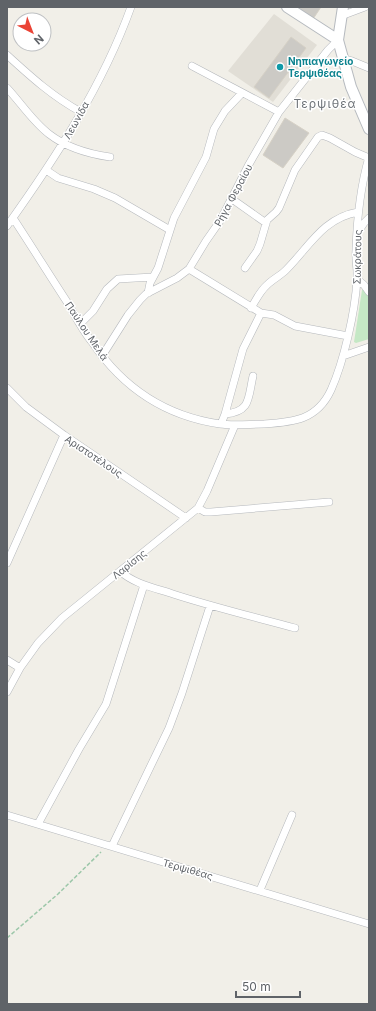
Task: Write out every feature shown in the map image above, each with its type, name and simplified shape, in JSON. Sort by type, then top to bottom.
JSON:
[{"type":"street","name":"Λεωνίδα","points":[[7,226],[64,143],[103,71],[131,7]]},
{"type":"street","points":[[287,7],[338,40]]},
{"type":"street","points":[[365,7],[342,12],[338,40],[351,87],[369,129]]},
{"type":"street","name":"Ρήγα Φεραίου","points":[[102,356],[128,315],[140,300],[148,293],[177,278],[189,269],[206,240],[220,221],[248,166],[279,112],[328,50],[338,40]]},
{"type":"street","points":[[7,55],[47,90],[81,112]]},
{"type":"street","points":[[344,59],[369,68]]},
{"type":"street","points":[[192,66],[279,112]]},
{"type":"street","points":[[7,88],[52,137],[84,152],[110,157]]},
{"type":"street","points":[[148,293],[158,268],[174,218],[206,157],[217,124],[225,111],[242,93]]},
{"type":"street","points":[[245,268],[257,251],[267,220],[279,208],[295,170],[318,137],[322,135],[330,138],[355,152],[369,157]]},
{"type":"street","name":"Σωκράτους","points":[[235,425],[274,423],[300,419],[309,416],[325,402],[335,380],[348,336],[357,279],[356,251],[358,212],[369,157]]},
{"type":"street","points":[[46,170],[58,178],[94,189],[115,198],[170,230]]},
{"type":"street","points":[[232,199],[266,223]]},
{"type":"street","points":[[251,308],[260,292],[266,285],[286,270],[324,229],[337,218],[358,212]]},
{"type":"street","name":"Παύλου Μελά","points":[[13,218],[80,324],[102,356],[117,374],[139,393],[156,404],[194,418],[221,424],[235,425]]},
{"type":"street","points":[[357,233],[369,218]]},
{"type":"street","points":[[189,269],[261,313],[274,315],[295,326],[348,336]]},
{"type":"street","points":[[80,324],[93,311],[107,289],[118,279],[154,277]]},
{"type":"street","points":[[357,279],[369,292]]},
{"type":"street","points":[[221,424],[243,349],[261,313]]},
{"type":"street","points":[[343,356],[369,347]]},
{"type":"street","points":[[225,414],[239,412],[245,407],[253,376]]},
{"type":"street","name":"Αριστοτέλους","points":[[7,388],[26,407],[64,435],[186,518]]},
{"type":"street","name":"Λαρίσης","points":[[7,692],[20,668],[38,643],[62,618],[198,508],[207,491],[235,425]]},
{"type":"street","points":[[7,563],[64,435]]},
{"type":"street","points":[[198,508],[205,512],[211,512],[329,502]]},
{"type":"street","points":[[120,571],[129,578],[144,585],[210,606],[295,628]]},
{"type":"street","points":[[38,824],[79,749],[106,704],[144,585]]},
{"type":"street","points":[[110,846],[169,728],[210,606]]},
{"type":"street","points":[[7,660],[20,668]]},
{"type":"street","name":"Τερψιθέας","points":[[7,815],[369,924]]},
{"type":"street","points":[[260,890],[292,815]]},
{"type":"path","points":[[7,938],[110,846]]},
{"type":"shaded area","points":[[274,14],[317,45],[273,102],[228,71]]},
{"type":"green space","points":[[362,290],[364,290],[369,297],[369,339],[356,343],[354,342]]},
{"type":"building","points":[[301,7],[321,7],[313,19],[299,10]]},
{"type":"building","name":"Νηπιαγωγείο Τερψιθέας","points":[[291,37],[306,48],[269,98],[254,87]]},
{"type":"building","points":[[285,118],[309,133],[283,168],[263,155]]},
{"type":"place","name":"Νηπιαγωγείο Τερψιθέας","points":[[280,67]]},
{"type":"district","name":"Τερψιθέα","points":[[325,103]]}]
